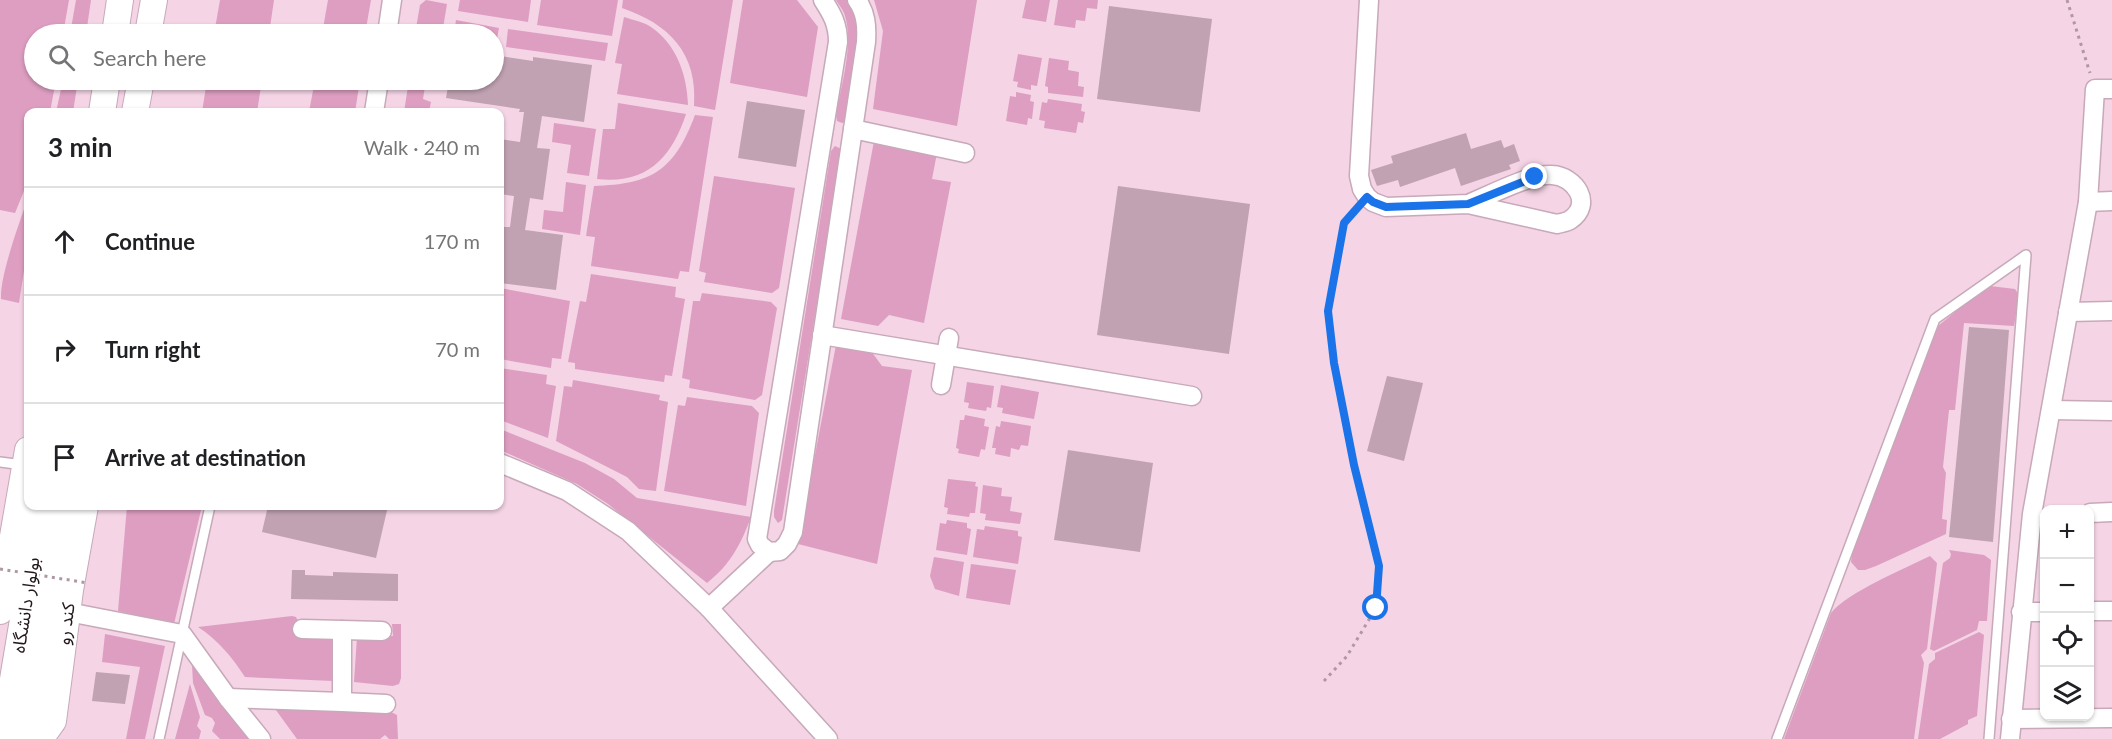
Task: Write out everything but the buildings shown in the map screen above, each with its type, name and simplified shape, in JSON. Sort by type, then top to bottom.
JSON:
[{"type":"main road","points":[[116,24],[120,0]]},
{"type":"main road","points":[[150,24],[154,0]]},
{"type":"main road","points":[[103,108],[105,90]]},
{"type":"main road","points":[[136,108],[139,90]]},
{"type":"main road","points":[[0,611],[24,475]]},
{"type":"main road","name":"بولوار دانشگاه","points":[[3,739],[41,510]]},
{"type":"main road","name":"بولوار دانشگاه","points":[[28,739],[63,510]]},
{"type":"main road","name":"کند رو","points":[[40,739],[53,721],[85,510]]},
{"type":"street","points":[[388,24],[392,0]]},
{"type":"street","points":[[769,552],[760,545],[757,539],[838,42],[838,29],[834,16],[823,0]]},
{"type":"street","points":[[709,608],[769,552],[780,551],[788,544],[793,532],[867,27],[863,9],[857,0]]},
{"type":"street","points":[[1369,0],[1359,176],[1362,189],[1367,197],[1386,207],[1468,204],[1557,224],[1570,220],[1579,210],[1581,199],[1577,187],[1564,176],[1550,174],[1535,177],[1468,204]]},
{"type":"street","points":[[2010,739],[2021,612],[2038,514],[2050,410],[2088,202],[2103,89]]},
{"type":"street","points":[[375,108],[377,90]]},
{"type":"street","points":[[853,129],[965,153]]},
{"type":"street","points":[[2088,202],[2112,201]]},
{"type":"street","points":[[2068,312],[2112,311]]},
{"type":"street","points":[[822,335],[947,346],[1192,396]]},
{"type":"street","points":[[941,385],[947,346]]},
{"type":"street","points":[[2050,410],[2112,411]]},
{"type":"street","points":[[504,464],[567,491],[628,531],[709,608],[828,739]]},
{"type":"street","points":[[2094,513],[2112,512]]},
{"type":"street","points":[[2094,611],[2112,611]]},
{"type":"street","points":[[68,612],[182,634],[261,739]]},
{"type":"street","points":[[2021,612],[2040,612]]},
{"type":"street","points":[[302,629],[382,631]]},
{"type":"street","points":[[342,630],[342,702]]},
{"type":"street","points":[[228,698],[386,704]]},
{"type":"street","points":[[2011,719],[2112,718]]},
{"type":"lane","points":[[1778,739],[1935,319],[2026,255],[1989,739]]},
{"type":"lane","points":[[0,462],[24,458]]},
{"type":"lane","points":[[159,739],[209,510]]},
{"type":"path","points":[[2067,0],[2103,89]]},
{"type":"path","points":[[1324,681],[1347,656],[1376,608],[1379,566],[1354,465],[1334,363],[1328,311],[1344,223],[1367,197]]},
{"type":"path","points":[[0,569],[88,583]]},
{"type":"shaded area","points":[[0,0],[69,0],[65,24],[24,24],[24,90],[54,90],[51,108],[24,108],[24,191],[15,213],[0,210]]},
{"type":"shaded area","points":[[76,0],[91,0],[87,24],[72,24]]},
{"type":"shaded area","points":[[220,0],[274,0],[270,24],[216,24]]},
{"type":"shaded area","points":[[328,0],[371,0],[367,24],[324,24]]},
{"type":"shaded area","points":[[426,0],[447,4],[444,24],[417,24],[420,5]]},
{"type":"shaded area","points":[[460,0],[531,0],[528,22],[458,11]]},
{"type":"shaded area","points":[[541,0],[618,0],[612,36],[537,25]]},
{"type":"shaded area","points":[[623,0],[733,0],[715,110],[694,106],[691,71],[677,43],[654,23],[622,8]]},
{"type":"shaded area","points":[[743,0],[797,0],[818,27],[807,97],[730,83]]},
{"type":"shaded area","points":[[836,0],[850,0],[856,13],[859,43],[856,75],[847,121],[842,123],[837,121],[836,115],[846,65],[848,39],[844,14]]},
{"type":"shaded area","points":[[874,0],[977,0],[957,126],[873,109],[883,31]]},
{"type":"shaded area","points":[[1026,0],[1050,0],[1046,22],[1022,18]]},
{"type":"shaded area","points":[[1058,0],[1098,0],[1097,9],[1087,8],[1085,21],[1076,20],[1075,28],[1054,25]]},
{"type":"shaded area","points":[[624,17],[648,25],[668,43],[683,72],[688,105],[617,94],[622,64],[615,63]]},
{"type":"shaded area","points":[[456,20],[478,24],[455,24]]},
{"type":"shaded area","points":[[508,29],[608,43],[605,61],[506,47]]},
{"type":"shaded area","points":[[1018,54],[1042,58],[1037,86],[1031,85],[1031,90],[1017,87],[1018,82],[1013,81]]},
{"type":"shaded area","points":[[1049,58],[1069,61],[1068,70],[1079,72],[1078,86],[1084,87],[1083,97],[1048,93],[1048,87],[1045,86]]},
{"type":"shaded area","points":[[61,90],[76,90],[74,108],[57,108]]},
{"type":"shaded area","points":[[205,90],[260,90],[258,108],[203,108]]},
{"type":"shaded area","points":[[313,90],[358,90],[356,108],[310,108]]},
{"type":"shaded area","points":[[407,90],[424,90],[423,99],[431,102],[430,108],[405,108]]},
{"type":"shaded area","points":[[1016,92],[1031,95],[1030,101],[1034,102],[1032,119],[1028,118],[1027,125],[1006,121],[1010,96],[1016,97]]},
{"type":"shaded area","points":[[1048,99],[1082,104],[1081,111],[1085,112],[1083,123],[1078,122],[1076,133],[1044,128],[1045,121],[1039,120],[1042,102],[1047,103]]},
{"type":"shaded area","points":[[618,103],[686,114],[673,143],[655,165],[630,177],[615,180],[597,179],[603,129],[615,129]]},
{"type":"shaded area","points":[[695,115],[713,117],[689,272],[680,271],[678,279],[591,266],[595,237],[586,236],[594,186],[631,182],[658,171],[679,149]]},
{"type":"shaded area","points":[[554,123],[596,129],[589,176],[567,173],[571,145],[552,142]]},
{"type":"shaded area","points":[[874,141],[937,153],[932,179],[951,182],[924,323],[889,315],[878,326],[841,319]]},
{"type":"shaded area","points":[[835,146],[841,149],[841,155],[782,520],[778,523],[774,517],[774,511],[831,151]]},
{"type":"shaded area","points":[[714,176],[795,188],[779,288],[772,293],[704,282],[706,273],[699,271]]},
{"type":"shaded area","points":[[566,182],[586,185],[580,235],[542,229],[544,210],[563,212]]},
{"type":"shaded area","points":[[24,209],[24,271],[19,303],[1,299],[11,248]]},
{"type":"shaded area","points":[[591,274],[676,287],[675,297],[685,299],[672,376],[665,375],[664,382],[575,369],[575,363],[568,362],[580,301],[586,302]]},
{"type":"shaded area","points":[[1990,286],[2015,289],[2019,295],[2014,326],[1964,323],[1955,410],[1949,410],[1943,467],[1946,473],[1942,519],[1947,520],[1946,534],[1876,566],[1858,570],[1851,562],[1852,555],[1935,332],[1938,326],[1983,289]]},
{"type":"shaded area","points":[[504,289],[570,301],[561,359],[552,358],[551,368],[504,360]]},
{"type":"shaded area","points":[[702,293],[771,302],[777,308],[762,395],[755,400],[689,388],[690,380],[682,378],[693,301],[700,301]]},
{"type":"shaded area","points":[[836,345],[871,351],[882,366],[912,370],[877,564],[798,544]]},
{"type":"shaded area","points":[[504,369],[547,375],[546,384],[556,386],[548,438],[504,422]]},
{"type":"shaded area","points":[[573,380],[660,395],[659,400],[668,402],[656,491],[639,489],[627,477],[556,441],[564,386],[572,387]]},
{"type":"shaded area","points":[[967,382],[994,386],[991,408],[987,407],[986,411],[968,408],[969,403],[964,402]]},
{"type":"shaded area","points":[[1001,385],[1039,392],[1034,419],[1002,413],[1003,408],[997,407]]},
{"type":"shaded area","points":[[687,397],[752,406],[759,413],[746,506],[664,491],[678,405],[685,406]]},
{"type":"shaded area","points":[[965,415],[985,419],[984,426],[989,427],[985,450],[981,449],[979,457],[958,453],[959,449],[956,448],[960,420],[964,420]]},
{"type":"shaded area","points":[[1001,421],[1031,426],[1028,446],[1021,445],[1019,450],[1011,448],[1010,457],[995,454],[996,448],[992,448],[996,426],[1000,427]]},
{"type":"shaded area","points":[[504,431],[585,463],[614,479],[637,498],[751,517],[734,553],[707,583],[608,504],[577,484],[504,452]]},
{"type":"shaded area","points":[[948,479],[976,482],[975,486],[978,487],[975,513],[970,513],[969,517],[947,514],[948,508],[944,507]]},
{"type":"shaded area","points":[[983,485],[1002,488],[1001,496],[1012,497],[1010,511],[1022,513],[1020,524],[985,520],[986,514],[980,513]]},
{"type":"shaded area","points":[[127,510],[201,510],[174,624],[118,611]]},
{"type":"shaded area","points":[[947,520],[967,523],[967,528],[971,529],[967,555],[936,550],[940,523],[946,524]]},
{"type":"shaded area","points":[[985,526],[1018,531],[1018,536],[1022,537],[1018,564],[973,557],[977,529],[984,530]]},
{"type":"shaded area","points":[[1949,550],[1984,555],[1991,560],[1987,621],[1979,621],[1977,630],[1934,651],[1930,649],[1943,563],[1950,558]]},
{"type":"shaded area","points":[[1930,556],[1937,563],[1927,649],[1921,655],[1924,663],[1914,739],[1784,739],[1831,613],[1863,589]]},
{"type":"shaded area","points":[[934,557],[964,562],[959,596],[935,589],[930,576]]},
{"type":"shaded area","points":[[971,564],[1016,570],[1010,605],[966,598]]},
{"type":"shaded area","points":[[292,616],[298,621],[334,634],[333,681],[245,677],[224,649],[198,627]]},
{"type":"shaded area","points":[[392,624],[401,624],[399,684],[393,686],[354,682],[357,637],[393,636]]},
{"type":"shaded area","points":[[1979,632],[1984,635],[1977,716],[1968,720],[1968,724],[1940,739],[1918,739],[1929,664],[1935,659],[1935,653]]},
{"type":"shaded area","points":[[105,634],[165,646],[145,739],[126,739],[140,667],[102,662]]},
{"type":"shaded area","points":[[192,665],[250,739],[220,739],[212,731],[215,723],[212,718],[205,715],[193,683]]},
{"type":"shaded area","points":[[190,684],[200,717],[197,726],[201,731],[199,739],[175,739]]},
{"type":"shaded area","points":[[273,706],[389,711],[397,715],[398,739],[389,739],[385,735],[380,739],[297,739]]},
{"type":"route","points":[[1376,608],[1379,566],[1354,465],[1334,363],[1328,311],[1344,223],[1367,197],[1386,207],[1468,204],[1535,177]]}]
